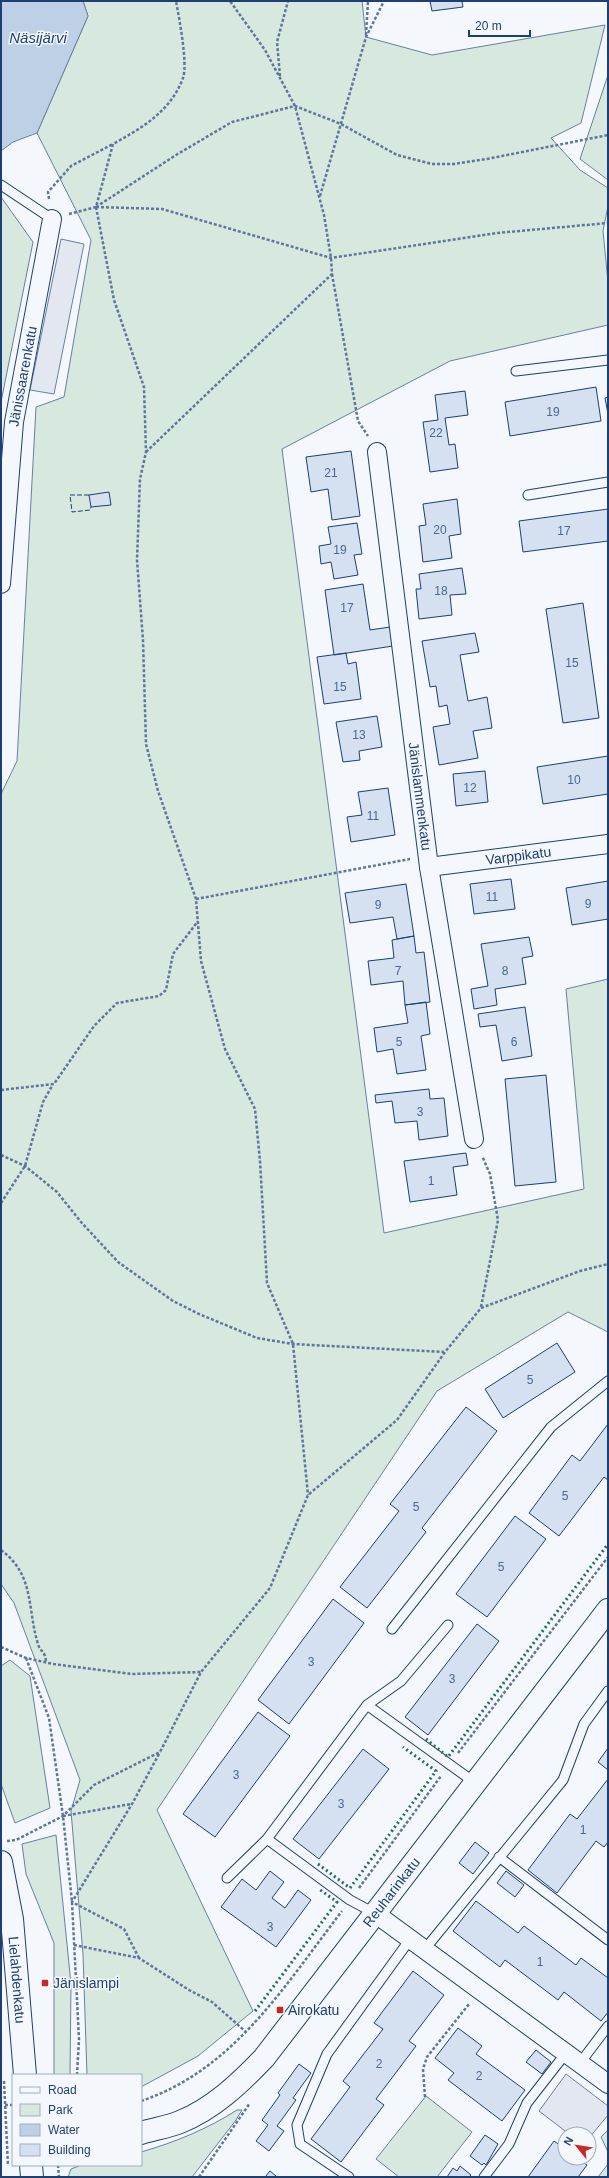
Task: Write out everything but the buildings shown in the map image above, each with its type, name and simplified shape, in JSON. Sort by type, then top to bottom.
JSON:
[{"type":"street","name":"Jänissaarenkatu","points":[[1,584],[14,422],[52,219]]},
{"type":"street","name":"Jänislammenkatu","points":[[378,452],[429,861],[474,1139]]},
{"type":"street","name":"Varppikatu","points":[[429,861],[608,844]]},
{"type":"street","name":"Reuharinkatu","points":[[142,2133],[180,2122],[218,2100],[240,2083],[264,2058],[376,1914],[474,1782],[608,1610]]},
{"type":"street","name":"Lielahdenkatu","points":[[1,1862],[12,1919],[25,2074]]},
{"type":"street","points":[[376,1914],[411,1938],[608,2084]]},
{"type":"street","points":[[31,2166],[32,2177]]},
{"type":"lane","points":[[1,184],[52,219]]},
{"type":"lane","points":[[516,371],[608,360]]},
{"type":"lane","points":[[528,495],[608,482]]},
{"type":"lane","points":[[392,1629],[551,1427],[608,1382]]},
{"type":"lane","points":[[226,1878],[267,1838],[367,1705],[401,1681],[448,1625]]},
{"type":"lane","points":[[425,1949],[563,1780],[584,1724],[608,1691]]},
{"type":"lane","points":[[367,1705],[474,1782]]},
{"type":"lane","points":[[267,1838],[350,1900],[376,1914]]},
{"type":"lane","points":[[499,1858],[608,1940]]},
{"type":"lane","points":[[349,2177],[300,2144],[297,2125],[327,2054],[411,1938]]},
{"type":"lane","points":[[484,2177],[509,2144],[527,2103],[608,2026]]},
{"type":"path","points":[[176,1],[183,40],[183,76],[168,105],[146,125],[71,166],[48,192],[52,219],[96,207],[162,209],[331,258],[497,233],[608,223]]},
{"type":"path","points":[[230,1],[265,50],[295,106],[319,198],[331,258],[332,274],[358,421],[378,452]]},
{"type":"path","points":[[280,78],[277,42],[288,1]]},
{"type":"path","points":[[366,37],[368,1]]},
{"type":"path","points":[[319,198],[366,37],[384,1]]},
{"type":"path","points":[[96,207],[176,155],[232,122],[295,106],[341,124],[397,155],[432,164],[454,164],[487,159],[608,135]]},
{"type":"path","points":[[113,144],[96,207],[114,300],[144,387],[146,452],[140,479],[137,560],[143,640],[146,744],[158,791],[196,899],[201,961],[225,1049],[255,1109],[260,1161],[266,1283],[293,1344],[308,1495]]},
{"type":"path","points":[[146,452],[332,274]]},
{"type":"path","points":[[196,899],[429,861]]},
{"type":"path","points":[[1,1203],[25,1166],[44,1102],[54,1084],[94,1026],[117,1003],[159,996],[166,990],[173,954],[198,921]]},
{"type":"path","points":[[1,1090],[54,1084]]},
{"type":"path","points":[[72,1902],[132,1804],[201,1672],[270,1588],[308,1495],[397,1420],[445,1352],[481,1308],[498,1220],[490,1174],[474,1139]]},
{"type":"path","points":[[1,1155],[25,1166],[57,1192],[81,1222],[118,1262],[173,1301],[257,1338],[293,1344],[445,1352]]},
{"type":"path","points":[[481,1308],[580,1271],[608,1264]]},
{"type":"path","points":[[1,1550],[9,1556],[26,1582],[38,1646],[46,1654],[46,1662]]},
{"type":"path","points":[[142,2101],[179,2086],[210,2066],[257,2022],[350,1900],[449,1765],[608,1556]]},
{"type":"path","points":[[1,1647],[26,1658],[132,1674],[201,1672]]},
{"type":"path","points":[[26,1658],[49,1718],[63,1816],[72,1902],[79,2039],[77,2074]]},
{"type":"path","points":[[63,1816],[94,1784],[160,1752]]},
{"type":"path","points":[[16,1840],[63,1816],[132,1804]]},
{"type":"path","points":[[72,1902],[124,1929],[139,1958]]},
{"type":"path","points":[[74,1945],[139,1958],[189,1990],[212,2002],[246,2032]]},
{"type":"path","points":[[425,2097],[423,2069],[427,2057],[480,1990]]},
{"type":"path","points":[[3,2076],[9,2169]]},
{"type":"path","points":[[5,2105],[12,2105]]},
{"type":"path","points":[[58,2166],[59,2177]]},
{"type":"green space","points":[[83,1],[362,1],[366,37],[432,55],[605,25],[581,123],[551,138],[580,170],[608,188],[608,206],[603,231],[608,282],[608,325],[450,361],[282,449],[384,1233],[584,1189],[566,989],[608,979],[608,1332],[568,1312],[437,1391],[157,1810],[253,2011],[198,2056],[142,2086],[142,2074],[87,2074],[83,1954],[71,1811],[80,1780],[14,1603],[1,1584],[1,794],[17,761],[36,407],[64,397],[91,240],[37,133],[88,16]]},
{"type":"green space","points":[[608,75],[608,180],[580,159]]},
{"type":"green space","points":[[1,197],[33,242],[1,402]]},
{"type":"green space","points":[[10,1660],[30,1676],[50,1808],[15,1823],[1,1784],[1,1666]]},
{"type":"green space","points":[[56,1835],[71,1984],[70,2074],[54,2074],[54,1943],[26,1874],[22,1844]]},
{"type":"green space","points":[[426,2096],[472,2132],[437,2177],[399,2177],[376,2159]]},
{"type":"green space","points":[[237,2110],[242,2110],[192,2177],[68,2177],[71,2169],[78,2166],[142,2166],[142,2152],[167,2144],[214,2123]]},
{"type":"green space","points":[[608,2130],[608,2152],[601,2137]]},
{"type":"green space","points":[[608,2164],[608,2177],[598,2177]]},
{"type":"shaded area","points":[[61,239],[84,244],[54,394],[30,390]]},
{"type":"shaded area","points":[[566,2074],[608,2106],[608,2115],[597,2128],[597,2126],[559,2126],[539,2111]]},
{"type":"water","name":"Näsijärvi","points":[[1,1],[83,1],[88,16],[37,133],[13,142],[1,151]]},
{"type":"hedge","points":[[426,1739],[448,1757],[608,1544]]},
{"type":"hedge","points":[[318,1864],[350,1888],[436,1771],[403,1747]]},
{"type":"hedge","points":[[255,2011],[337,1902],[319,1889]]},
{"type":"fence","points":[[89,495],[70,495],[72,512],[90,510],[91,507]]},
{"type":"place","name":"Jänislampi","points":[[45,1983]]},
{"type":"place","name":"Airokatu","points":[[280,2010]]}]
